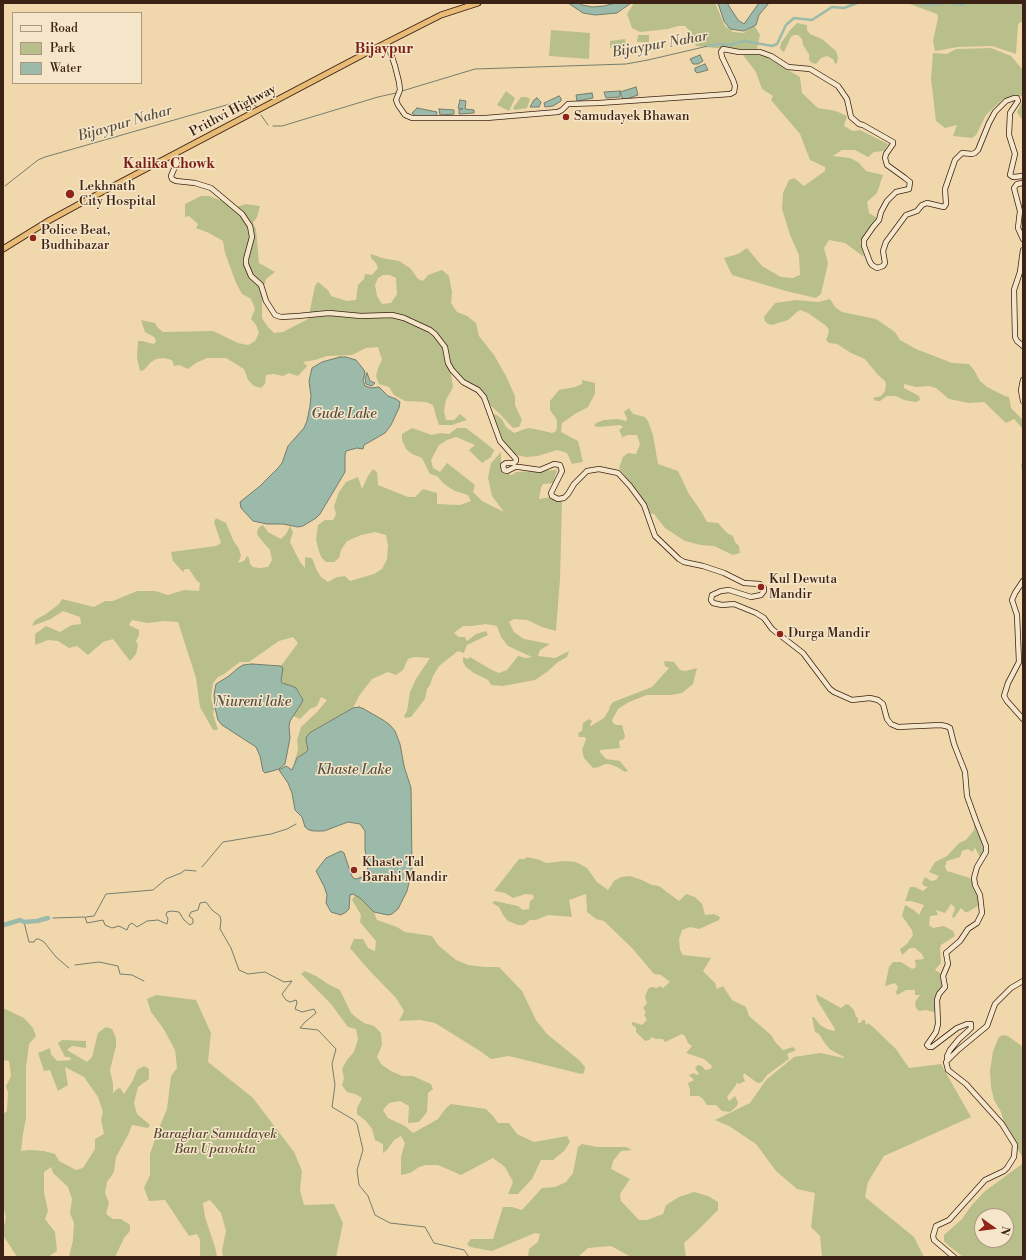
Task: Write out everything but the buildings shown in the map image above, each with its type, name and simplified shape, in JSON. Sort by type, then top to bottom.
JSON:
[{"type":"highway","name":"Prithvi Highway","points":[[3,249],[83,202],[387,42],[441,15],[478,3]]},
{"type":"main road","points":[[387,42],[399,82],[400,90],[396,100],[404,115],[412,118],[486,118],[558,112],[568,104],[730,94],[734,92],[735,86],[722,57],[721,52],[723,49],[739,52],[760,52],[771,56],[788,67],[810,69],[838,86],[847,99],[851,117],[859,124],[893,142],[886,154],[885,158],[887,165],[910,182],[908,189],[896,192],[887,201],[881,212],[879,220],[864,240],[864,246],[870,262],[877,268],[883,266],[885,263],[883,251],[886,242],[906,215],[917,211],[922,205],[927,203],[943,208],[945,206],[945,190],[955,160],[962,153],[975,153],[978,150],[995,112],[1006,101],[1017,98],[1018,101],[1010,113],[1009,135],[1015,154],[1010,175],[1023,176]]},
{"type":"main road","points":[[176,154],[177,162],[171,176],[172,179],[176,181],[195,183],[211,188],[242,214],[250,226],[252,237],[246,264],[251,276],[261,285],[266,301],[275,315],[281,317],[329,313],[392,316],[404,318],[430,330],[440,339],[445,347],[448,363],[452,370],[463,382],[478,390],[484,397],[500,441],[516,458],[514,463],[504,464],[502,467],[504,470],[507,471],[515,467],[540,470],[554,464],[560,465],[562,471],[551,493],[552,496],[558,499],[564,498],[574,484],[587,471],[599,469],[618,473],[644,505],[655,536],[684,562],[724,573],[744,583],[759,583],[764,588],[761,596],[751,597],[729,590],[721,591],[712,596],[711,600],[713,603],[722,605],[734,604],[764,618],[772,629],[803,653],[830,689],[852,700],[870,698],[878,700],[883,704],[887,719],[891,724],[898,727],[940,725],[950,728],[954,744],[965,772],[967,796],[986,846],[986,852],[977,867],[974,878],[975,885],[980,895],[982,913],[976,923],[968,929],[960,941],[946,954],[948,964],[943,976],[945,987],[939,994],[937,1000],[938,1024],[936,1032],[927,1046],[930,1047],[957,1028],[970,1024],[971,1028],[950,1050],[947,1056],[946,1065],[948,1070],[966,1084],[1002,1124],[1015,1145],[1014,1157],[1007,1168],[985,1180],[949,1220],[936,1226],[933,1236],[934,1240],[954,1257]]},
{"type":"main road","points":[[1023,183],[1017,184],[1014,188],[1020,211],[1018,228],[1023,239]]},
{"type":"main road","points":[[1023,250],[1020,272],[1014,290],[1015,337],[1023,346]]},
{"type":"main road","points":[[1023,380],[1021,390],[1023,401]]},
{"type":"main road","points":[[1023,581],[1015,592],[1012,600],[1017,615],[1019,662],[1008,683],[1004,696],[1006,701],[1023,719]]},
{"type":"main road","points":[[947,1060],[987,1026],[995,1004],[1011,988],[1023,981]]},
{"type":"green space","points":[[634,3],[715,3],[725,26],[733,32],[744,33],[754,25],[760,35],[757,49],[745,51],[696,46],[692,33],[685,26],[640,32],[632,28],[627,14]]},
{"type":"green space","points":[[907,3],[1023,3],[1023,21],[1018,24],[1016,54],[992,46],[958,47],[935,51],[933,41],[938,18],[937,14]]},
{"type":"green space","points":[[797,23],[807,25],[807,30],[810,34],[822,39],[836,51],[838,57],[837,63],[835,64],[833,59],[827,56],[821,58],[816,64],[812,63],[809,60],[809,54],[803,45],[802,39],[798,35],[791,37],[784,52],[782,51],[780,48],[781,43]]},
{"type":"green space","points":[[551,30],[590,33],[589,59],[549,56]]},
{"type":"green space","points":[[638,35],[649,35],[649,42],[637,42]]},
{"type":"green space","points":[[625,39],[626,47],[610,48],[610,41]]},
{"type":"green space","points":[[991,48],[1011,56],[1023,70],[1023,121],[1017,112],[1022,102],[1022,96],[1016,96],[1003,99],[986,115],[976,135],[972,138],[953,136],[957,125],[945,128],[936,121],[931,79],[933,53],[947,54],[956,49]]},
{"type":"green space","points":[[761,54],[800,77],[802,93],[818,108],[836,111],[847,116],[844,126],[853,131],[860,130],[888,144],[884,151],[874,152],[868,157],[855,150],[842,150],[833,156],[850,158],[858,162],[866,171],[883,175],[877,193],[867,202],[869,213],[877,218],[860,242],[864,257],[845,243],[829,240],[824,248],[828,263],[821,294],[816,298],[732,275],[724,258],[738,254],[747,248],[762,266],[781,277],[793,278],[800,275],[799,255],[790,235],[782,209],[783,193],[789,180],[794,178],[804,186],[825,171],[825,167],[810,160],[800,134],[771,100],[773,96],[762,89],[756,72],[743,55]]},
{"type":"green space","points":[[506,91],[515,98],[509,111],[497,105]]},
{"type":"green space","points":[[521,97],[530,99],[527,108],[515,110],[513,108]]},
{"type":"green space","points":[[201,196],[210,196],[236,207],[246,204],[260,206],[257,217],[253,223],[256,229],[259,263],[275,272],[266,279],[264,286],[262,318],[274,333],[283,332],[308,319],[315,286],[318,282],[328,290],[331,296],[347,301],[356,300],[358,285],[364,279],[365,274],[372,275],[378,268],[376,263],[371,258],[371,254],[382,258],[399,261],[410,268],[418,279],[423,281],[428,275],[442,270],[449,276],[452,292],[451,303],[457,312],[467,316],[476,323],[479,336],[494,355],[506,376],[515,396],[515,405],[522,420],[519,427],[513,428],[499,413],[459,378],[450,368],[453,387],[446,400],[444,411],[446,420],[454,420],[460,414],[467,420],[452,425],[439,425],[433,405],[426,402],[405,401],[394,395],[389,387],[379,384],[376,376],[382,360],[378,347],[366,348],[352,355],[327,356],[303,362],[307,366],[298,376],[289,373],[283,376],[274,374],[266,375],[265,384],[261,388],[254,386],[248,380],[244,369],[226,358],[207,358],[188,369],[179,365],[174,366],[172,360],[164,358],[156,359],[144,370],[140,371],[137,358],[138,341],[154,344],[156,341],[154,337],[145,332],[141,320],[155,323],[163,332],[213,331],[238,343],[248,345],[255,341],[259,333],[256,325],[251,319],[255,309],[251,299],[242,294],[236,283],[225,253],[223,241],[196,228],[198,224],[189,216],[185,217],[185,204]],"holes":[[[383,275],[390,275],[396,278],[397,294],[391,303],[382,304],[377,296],[375,285],[378,278]]]},
{"type":"green space","points":[[830,299],[835,307],[842,312],[876,319],[895,332],[900,340],[916,349],[952,363],[969,364],[980,381],[987,387],[1009,397],[1011,408],[1023,420],[1023,458],[1022,428],[1014,419],[1006,423],[984,402],[969,403],[949,399],[936,388],[929,386],[916,387],[904,384],[904,388],[919,396],[920,400],[916,402],[904,400],[896,396],[887,396],[880,401],[876,401],[873,398],[881,396],[885,391],[885,381],[865,359],[851,353],[837,344],[829,343],[826,340],[829,332],[825,325],[808,313],[800,310],[788,320],[772,325],[765,321],[764,317],[775,303],[796,300],[818,302]]},
{"type":"green space","points":[[582,380],[595,383],[595,394],[588,407],[562,423],[561,432],[578,441],[583,462],[572,464],[567,453],[557,450],[538,456],[526,457],[516,455],[505,444],[493,415],[495,414],[502,419],[506,427],[514,433],[528,428],[552,433],[556,431],[557,420],[550,410],[550,401],[559,390],[582,384]]},
{"type":"green space","points":[[629,408],[633,414],[645,417],[648,421],[653,435],[658,464],[678,471],[689,494],[707,522],[718,523],[727,533],[733,536],[735,542],[739,546],[740,553],[733,555],[714,546],[701,545],[685,541],[665,528],[654,514],[649,513],[641,497],[619,468],[623,457],[628,453],[636,454],[640,444],[637,435],[627,435],[621,438],[622,436],[619,430],[623,427],[620,425],[594,426],[596,423],[604,420],[618,419],[626,421],[627,419],[624,412]]},
{"type":"green space","points":[[412,428],[432,435],[440,433],[449,434],[457,428],[466,428],[494,450],[491,457],[482,463],[469,450],[475,445],[456,437],[439,445],[431,460],[433,468],[440,472],[447,463],[475,485],[473,492],[482,501],[504,512],[492,496],[488,478],[491,463],[501,452],[501,470],[504,473],[512,475],[516,472],[557,470],[553,483],[543,484],[539,499],[551,497],[562,502],[560,579],[556,631],[542,627],[527,620],[514,619],[509,622],[514,632],[524,639],[550,644],[540,650],[538,656],[555,658],[569,651],[567,657],[535,680],[503,686],[491,685],[488,680],[466,667],[463,662],[463,657],[468,659],[470,657],[499,673],[507,670],[518,656],[526,658],[532,657],[508,646],[501,637],[497,626],[486,624],[463,626],[454,633],[459,637],[465,637],[467,641],[476,634],[486,631],[488,635],[467,645],[464,653],[458,651],[439,666],[427,689],[425,699],[411,717],[405,718],[404,716],[407,711],[410,692],[416,679],[430,658],[414,657],[408,659],[403,670],[396,675],[388,672],[372,679],[359,696],[353,708],[311,732],[307,736],[306,740],[308,750],[297,758],[294,763],[298,750],[297,740],[301,727],[327,700],[321,697],[317,706],[310,709],[300,719],[293,716],[301,704],[302,697],[296,688],[285,685],[281,680],[283,668],[281,666],[298,643],[293,637],[279,641],[249,662],[240,662],[218,677],[213,683],[211,698],[214,709],[213,714],[218,730],[213,730],[200,707],[196,678],[178,622],[164,621],[148,623],[132,620],[129,625],[139,630],[139,635],[136,641],[138,645],[136,654],[130,661],[113,639],[103,642],[88,655],[77,646],[69,648],[58,641],[48,640],[35,645],[35,634],[46,626],[60,632],[72,625],[81,624],[80,617],[63,611],[51,619],[32,626],[35,620],[59,604],[62,599],[94,607],[105,601],[113,601],[137,591],[155,591],[168,595],[184,590],[199,591],[200,583],[189,569],[185,569],[183,572],[173,561],[171,552],[216,546],[221,543],[214,522],[216,518],[226,523],[233,540],[239,549],[241,556],[238,563],[244,561],[247,556],[253,567],[268,567],[272,560],[270,550],[258,536],[257,532],[259,527],[263,525],[268,532],[281,539],[286,534],[290,526],[293,532],[290,542],[300,562],[305,568],[305,557],[312,558],[321,577],[328,582],[337,577],[345,576],[350,581],[374,574],[382,569],[387,559],[388,545],[386,535],[375,532],[361,535],[347,541],[341,550],[339,558],[334,562],[326,562],[321,557],[318,548],[316,539],[318,525],[325,520],[333,520],[336,514],[334,506],[339,492],[346,482],[358,477],[362,489],[373,469],[377,472],[378,485],[408,497],[415,497],[423,489],[437,493],[437,504],[460,505],[471,501],[468,495],[455,491],[444,484],[437,476],[430,474],[422,458],[412,454],[406,449],[402,440],[402,434]]},
{"type":"green space","points":[[1023,458],[1023,475],[1021,466]]},
{"type":"green space","points":[[664,662],[674,662],[680,670],[685,671],[697,668],[693,684],[682,693],[671,695],[647,695],[629,702],[618,709],[612,720],[616,725],[622,725],[625,736],[624,739],[619,741],[620,748],[600,750],[600,752],[606,759],[620,761],[628,771],[625,772],[609,764],[593,768],[584,758],[582,750],[586,739],[585,737],[579,737],[578,733],[582,731],[583,723],[589,719],[592,721],[591,726],[604,718],[613,702],[652,687],[669,668],[665,666]]},
{"type":"green space","points":[[974,823],[976,824],[976,830],[985,846],[984,852],[980,857],[975,848],[972,852],[968,849],[962,851],[960,857],[947,861],[945,867],[947,871],[970,878],[979,898],[979,905],[968,912],[965,912],[961,908],[954,918],[952,917],[955,908],[951,904],[945,913],[936,910],[938,915],[930,916],[929,925],[933,928],[944,926],[953,931],[955,936],[941,945],[941,963],[935,970],[940,973],[943,988],[938,994],[937,1013],[926,1010],[919,1011],[916,1008],[915,1002],[920,995],[915,995],[915,990],[906,990],[897,995],[896,992],[898,987],[895,983],[885,986],[889,967],[893,962],[901,962],[912,969],[916,967],[915,960],[924,959],[922,954],[915,948],[910,948],[902,955],[900,949],[907,944],[913,936],[912,930],[902,916],[905,905],[919,915],[924,905],[911,901],[905,901],[910,887],[915,887],[923,891],[928,887],[924,886],[922,883],[925,877],[931,881],[936,880],[939,876],[929,872],[935,862],[947,856],[959,843],[966,840],[974,830]]},
{"type":"green space","points":[[527,857],[546,863],[565,861],[576,862],[587,868],[597,882],[608,890],[614,881],[621,877],[630,876],[652,885],[659,886],[679,901],[686,894],[695,897],[702,904],[705,915],[714,914],[720,917],[719,920],[699,929],[690,927],[682,930],[679,939],[680,950],[683,955],[711,958],[703,971],[715,983],[717,989],[723,986],[732,1000],[746,1007],[749,1016],[771,1035],[783,1050],[793,1047],[796,1050],[787,1054],[789,1059],[767,1075],[762,1082],[756,1082],[744,1073],[743,1076],[745,1081],[739,1084],[736,1083],[727,1097],[729,1101],[735,1096],[738,1102],[737,1106],[730,1112],[722,1111],[716,1105],[707,1105],[699,1096],[690,1096],[688,1083],[694,1080],[689,1075],[694,1073],[697,1075],[699,1074],[695,1068],[698,1065],[702,1066],[705,1070],[710,1069],[712,1067],[711,1065],[704,1059],[686,1053],[692,1046],[682,1034],[665,1042],[663,1039],[656,1039],[652,1037],[645,1041],[636,1032],[636,1028],[631,1024],[633,1022],[642,1025],[647,1020],[644,1015],[646,1012],[643,1008],[647,1003],[645,997],[648,989],[651,987],[657,988],[660,986],[663,988],[670,982],[661,975],[654,974],[632,948],[604,921],[596,919],[587,912],[586,894],[569,900],[572,917],[548,915],[536,920],[530,920],[524,925],[518,925],[508,921],[499,907],[492,903],[495,901],[518,906],[523,910],[529,909],[530,901],[534,898],[533,895],[526,894],[513,898],[505,893],[494,891],[519,859],[525,859]]},
{"type":"green space","points":[[356,894],[374,912],[377,920],[397,927],[405,932],[432,936],[438,945],[456,960],[468,965],[499,967],[522,991],[536,1020],[547,1034],[579,1060],[585,1067],[584,1073],[581,1074],[509,1056],[491,1059],[435,1023],[420,1020],[399,1021],[404,1011],[396,998],[350,948],[354,939],[363,939],[368,948],[375,951],[376,941],[360,922],[361,915],[352,900]]},
{"type":"green space","points":[[305,971],[340,990],[351,1013],[364,1023],[374,1026],[381,1033],[382,1045],[377,1057],[381,1064],[402,1076],[413,1076],[431,1084],[433,1089],[428,1093],[427,1112],[419,1122],[408,1123],[409,1106],[400,1101],[389,1103],[383,1110],[388,1118],[405,1126],[413,1133],[438,1119],[451,1104],[486,1109],[498,1123],[509,1123],[517,1134],[534,1142],[567,1136],[570,1142],[564,1151],[553,1160],[541,1160],[532,1179],[518,1194],[508,1194],[513,1182],[505,1167],[493,1158],[461,1175],[438,1165],[426,1165],[419,1167],[410,1173],[401,1175],[401,1157],[405,1143],[401,1136],[394,1140],[383,1153],[383,1144],[375,1140],[372,1129],[366,1121],[357,1114],[357,1108],[362,1098],[347,1092],[342,1085],[344,1078],[342,1069],[354,1052],[358,1039],[356,1029],[348,1027],[331,1004],[301,974]]},
{"type":"green space","points":[[816,994],[841,1008],[846,1004],[849,1005],[854,1010],[856,1017],[858,1018],[858,1023],[865,1020],[866,1025],[868,1023],[873,1027],[896,1049],[909,1068],[941,1064],[971,1117],[884,1156],[868,1182],[865,1197],[914,1237],[924,1257],[822,1257],[820,1236],[811,1227],[815,1193],[797,1189],[776,1171],[756,1144],[729,1126],[715,1120],[750,1103],[766,1080],[794,1057],[820,1053],[844,1058],[831,1050],[819,1034],[815,1032],[812,1017],[814,1017],[820,1025],[827,1029],[834,1031],[835,1029],[817,1000]]},
{"type":"green space","name":"Baraghar Samudayek Ban Upavokta","points":[[156,995],[196,1000],[211,1033],[208,1062],[253,1098],[294,1152],[302,1171],[300,1190],[304,1205],[334,1204],[343,1223],[336,1257],[223,1257],[222,1250],[226,1231],[221,1213],[210,1200],[203,1203],[205,1217],[217,1257],[200,1257],[200,1240],[197,1234],[189,1236],[165,1200],[149,1201],[144,1188],[150,1175],[150,1154],[167,1109],[171,1076],[177,1068],[175,1050],[163,1028],[151,1012],[147,999]]},
{"type":"green space","points":[[3,1008],[24,1018],[33,1028],[36,1036],[29,1044],[26,1067],[26,1118],[21,1151],[44,1151],[55,1154],[59,1161],[76,1170],[83,1168],[95,1149],[95,1139],[104,1134],[101,1120],[103,1112],[98,1097],[84,1077],[65,1067],[68,1085],[58,1091],[50,1070],[44,1071],[38,1053],[50,1048],[51,1054],[57,1061],[71,1060],[70,1057],[65,1057],[58,1043],[62,1040],[86,1041],[86,1048],[72,1046],[67,1050],[87,1062],[92,1057],[98,1033],[106,1027],[112,1029],[116,1038],[116,1046],[110,1070],[113,1093],[120,1088],[124,1094],[133,1080],[137,1070],[144,1066],[149,1069],[149,1079],[138,1087],[134,1103],[137,1114],[150,1125],[148,1128],[132,1125],[116,1157],[114,1172],[107,1182],[105,1193],[109,1203],[106,1214],[113,1219],[121,1219],[130,1225],[130,1231],[124,1238],[115,1257],[69,1257],[73,1240],[74,1223],[70,1213],[72,1199],[68,1187],[53,1173],[51,1167],[44,1172],[44,1192],[48,1211],[45,1219],[55,1232],[57,1251],[48,1257],[17,1257],[3,1235],[6,1218],[3,1204],[3,1114],[7,1111],[8,1093],[6,1086],[11,1076],[9,1061],[3,1060]]},
{"type":"green space","points":[[1003,1035],[1008,1036],[1023,1047],[1023,1158],[1006,1129],[1001,1112],[994,1100],[991,1087],[990,1071],[993,1051],[999,1037]]},
{"type":"green space","points":[[582,1144],[597,1147],[626,1147],[632,1150],[621,1151],[613,1161],[611,1169],[630,1179],[620,1194],[621,1201],[639,1220],[647,1220],[663,1214],[666,1205],[679,1197],[694,1192],[708,1196],[718,1202],[718,1210],[684,1243],[686,1257],[631,1257],[611,1246],[588,1248],[578,1257],[528,1257],[529,1249],[538,1242],[540,1234],[535,1233],[492,1251],[470,1247],[467,1244],[471,1239],[493,1239],[503,1207],[512,1207],[522,1210],[542,1188],[555,1187],[566,1182],[573,1173],[578,1147]]},
{"type":"green space","points":[[1023,1159],[1023,1257],[963,1257],[944,1241],[944,1235],[962,1219],[971,1206],[984,1192],[1022,1164]]},
{"type":"water","points":[[568,3],[579,3],[592,7],[615,3],[631,3],[617,13],[595,15],[583,13]]},
{"type":"water","points":[[718,3],[727,3],[738,20],[744,24],[759,3],[769,3],[759,15],[756,25],[744,31],[730,29],[724,21]]},
{"type":"water","points":[[700,55],[703,61],[698,64],[693,64],[690,59]]},
{"type":"water","points":[[705,64],[708,70],[697,73],[695,71],[695,68]]},
{"type":"water","points":[[636,87],[638,95],[623,100],[620,92]]},
{"type":"water","points":[[620,91],[620,97],[606,98],[604,92]]},
{"type":"water","points":[[592,93],[593,98],[577,101],[576,95]]},
{"type":"water","points":[[559,96],[561,101],[553,106],[545,107],[544,103]]},
{"type":"water","points":[[537,98],[541,102],[539,107],[530,107],[534,100]]},
{"type":"water","points":[[460,100],[466,101],[465,109],[474,110],[474,113],[459,114],[459,109],[463,109],[458,108]]},
{"type":"water","points":[[417,108],[437,112],[436,117],[416,116],[412,113]]},
{"type":"water","points":[[439,109],[454,110],[454,114],[440,115]]},
{"type":"water","name":"Gude Lake","points":[[340,357],[356,360],[364,370],[365,373],[363,380],[365,386],[372,388],[379,387],[388,396],[400,402],[399,408],[391,425],[385,433],[364,445],[363,449],[357,448],[346,451],[345,472],[320,514],[316,518],[303,526],[298,527],[253,521],[241,508],[240,502],[260,486],[278,468],[282,463],[288,446],[304,428],[310,406],[311,396],[309,381],[312,368],[322,362]]},
{"type":"water","points":[[367,373],[370,381],[375,383],[372,386],[366,384],[365,378]]},
{"type":"water","name":"Niureni lake","points":[[252,664],[281,666],[283,668],[282,683],[296,688],[303,700],[290,721],[290,738],[285,764],[279,769],[265,773],[263,771],[260,756],[256,747],[222,725],[218,720],[215,708],[214,695],[216,684],[243,665]]},
{"type":"water","name":"Khaste Lake","points":[[359,707],[383,720],[395,731],[400,744],[404,766],[411,788],[412,870],[407,891],[398,909],[392,914],[388,915],[374,912],[360,898],[353,894],[350,895],[349,909],[346,912],[341,915],[331,912],[326,903],[327,895],[324,886],[316,871],[326,858],[341,851],[344,853],[353,878],[356,879],[362,877],[367,872],[368,865],[365,850],[365,831],[360,824],[348,822],[324,831],[309,830],[305,827],[302,817],[295,810],[292,793],[288,783],[279,770],[286,766],[292,770],[297,758],[308,750],[306,740],[307,736],[311,732],[353,708]]},
{"type":"waterway","name":"Bijaypur Nahar","points":[[708,46],[719,44],[728,45],[745,41],[772,46],[777,44],[786,25],[794,18],[812,20],[832,7],[844,8],[857,3]]},
{"type":"waterway","name":"Bijaypur Nahar","points":[[918,3],[929,5],[947,3]]},
{"type":"waterway","name":"Bijaypur Nahar","points":[[950,3],[962,5],[966,3]]},
{"type":"waterway","name":"Bijaypur Nahar","points":[[402,91],[475,69],[626,64],[708,46]]},
{"type":"waterway","name":"Bijaypur Nahar","points":[[273,126],[282,126],[396,93]]},
{"type":"waterway","name":"Bijaypur Nahar","points":[[5,186],[38,160],[45,157],[237,102],[247,101],[257,107]]},
{"type":"waterway","name":"Bijaypur Nahar","points":[[261,115],[268,125]]},
{"type":"waterway","points":[[202,867],[223,842],[271,834],[287,829],[296,824]]},
{"type":"waterway","points":[[86,917],[94,916],[106,894],[153,890],[166,879],[185,870],[196,871]]},
{"type":"waterway","points":[[53,918],[85,917],[87,923],[103,920],[105,925],[112,928],[119,926],[127,930],[129,925],[132,923],[137,927],[147,921],[158,920],[167,924],[167,912],[172,911],[179,912],[184,920],[190,925],[193,923],[193,919],[189,916],[191,912],[198,910],[200,903],[206,902],[212,910],[220,916],[220,929],[231,948],[239,970],[248,974],[265,972],[284,982],[292,981],[282,994],[286,1000],[290,1002],[296,1000],[297,1003],[295,1009],[302,1012],[314,1009],[316,1013],[300,1028],[318,1030],[336,1049],[332,1064],[335,1085],[332,1107],[354,1120],[357,1124],[363,1150],[357,1170],[359,1185],[368,1196],[375,1215],[390,1223],[425,1227],[434,1243],[464,1250],[469,1257]]},
{"type":"waterway","points":[[3,924],[4,925],[20,920],[24,922],[48,918]]},
{"type":"waterway","points":[[24,922],[29,942],[34,942],[36,939],[44,942],[56,957],[69,968]]},
{"type":"waterway","points":[[75,965],[99,962],[118,966],[120,974],[132,975],[144,981]]},
{"type":"place","name":"Samudayek Bhawan","points":[[566,117]]},
{"type":"place","name":"Lekhnath City Hospital","points":[[70,194]]},
{"type":"place","name":"Police Beat, Budhibazar","points":[[33,238]]},
{"type":"place","name":"Kul Dewuta Mandir","points":[[761,587]]},
{"type":"place","name":"Durga Mandir","points":[[780,634]]},
{"type":"place","name":"Khaste Tal Barahi Mandir","points":[[354,870]]},
{"type":"district","name":"Bijaypur","points":[[384,50]]},
{"type":"district","name":"Kalika Chowk","points":[[169,165]]}]
